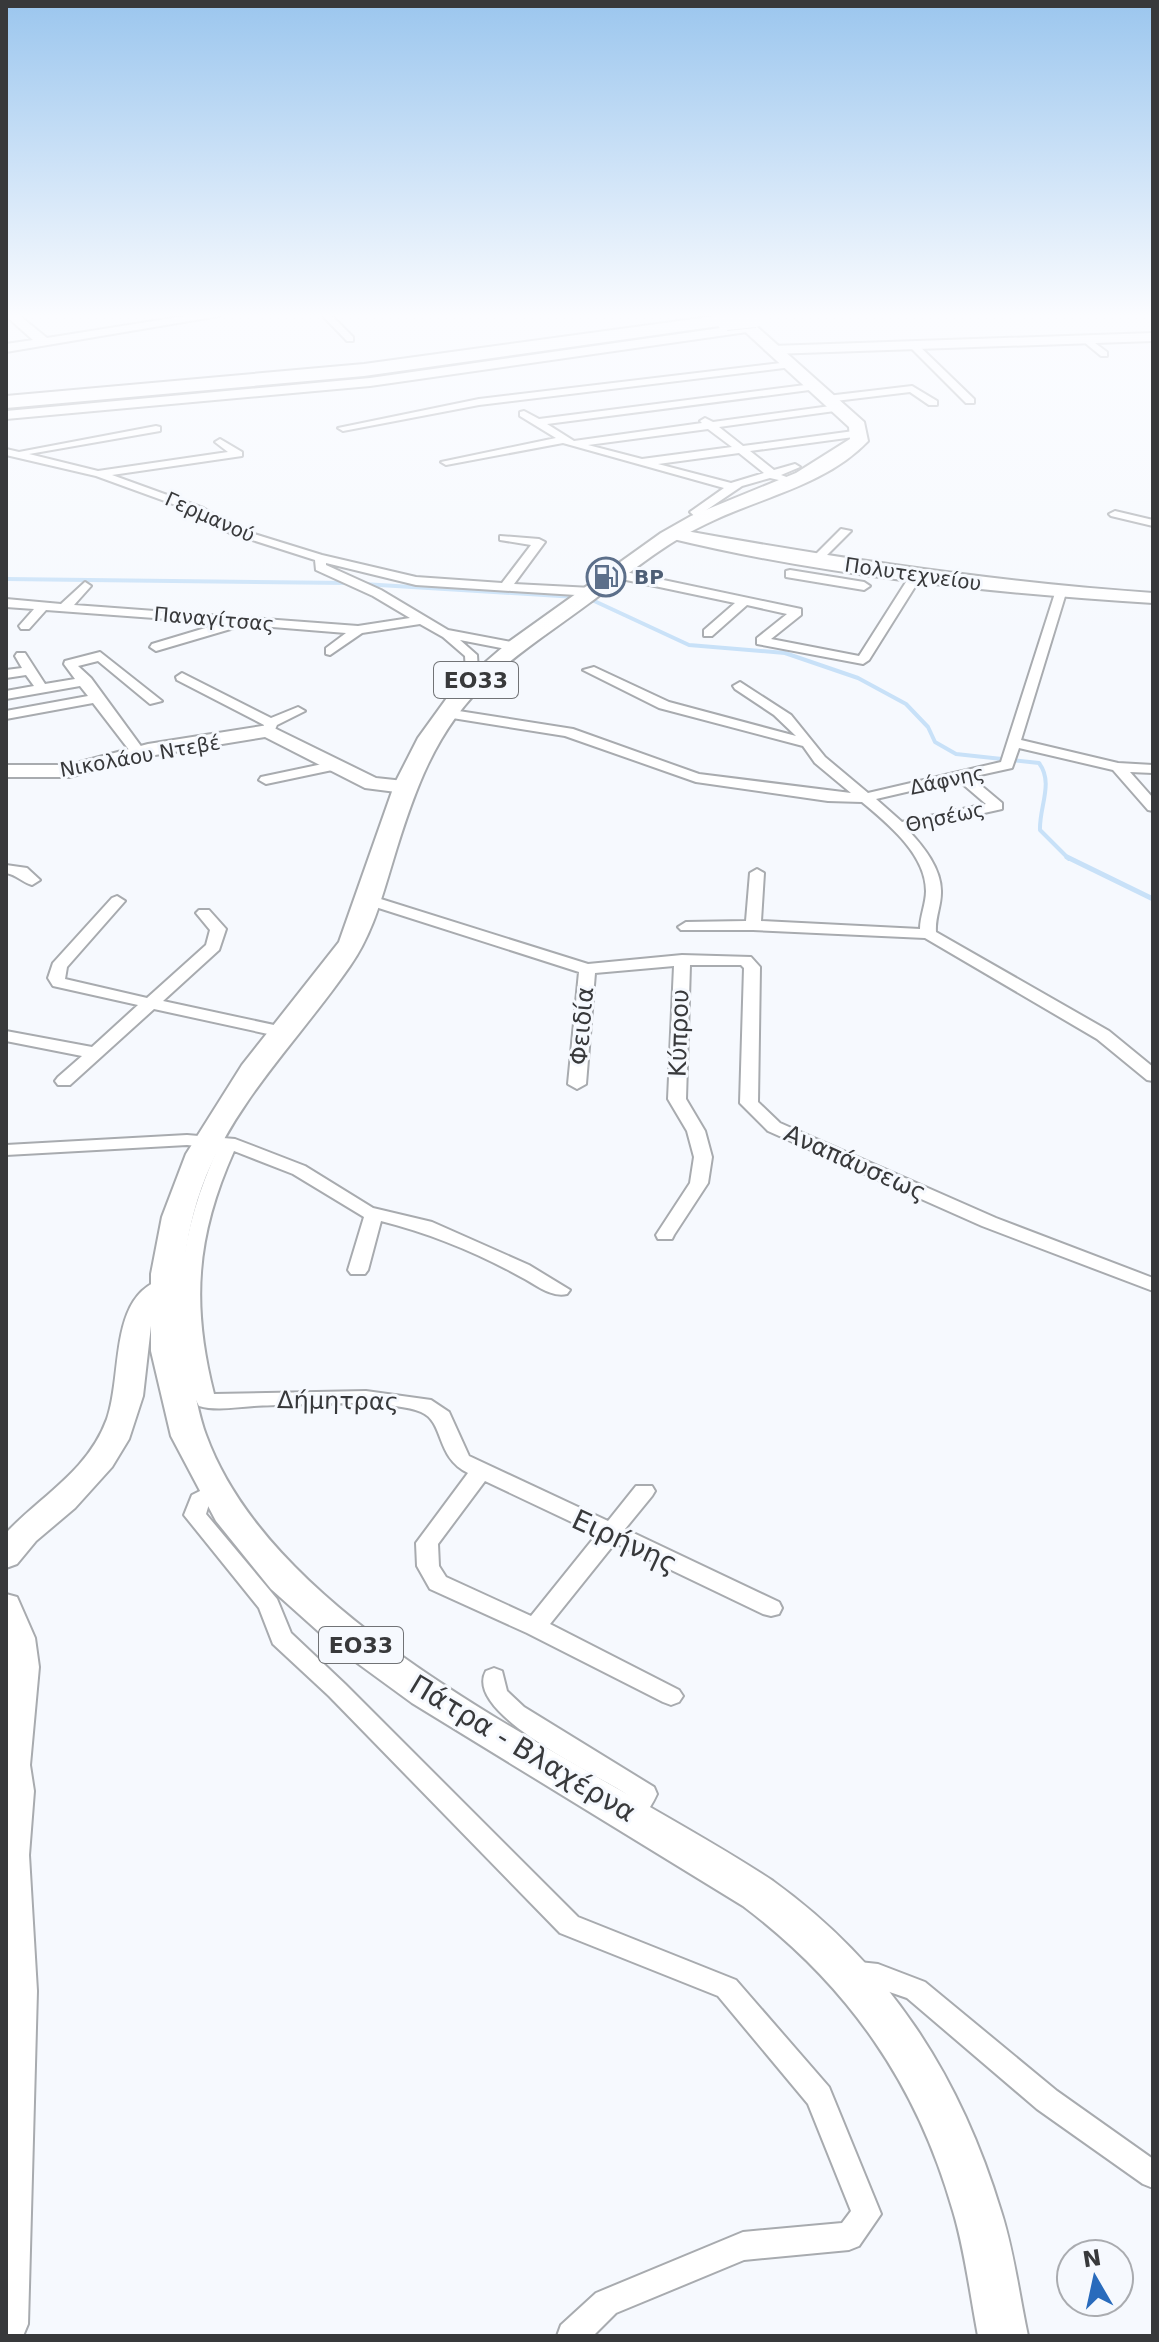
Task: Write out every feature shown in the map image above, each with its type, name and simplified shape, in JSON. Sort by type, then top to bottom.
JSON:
[{"type":"main road","points":[[853,425],[861,433]]},
{"type":"main road","name":"ΕΟ33","points":[[404,787],[427,741],[446,713],[473,682],[517,647],[675,534],[792,474],[845,453],[859,441],[861,433]]},
{"type":"main road","name":"Πάτρα - Βλαχέρνα","points":[[404,787],[352,942],[282,1032],[182,1202],[164,1288],[170,1367],[189,1439],[216,1491],[271,1564],[335,1626],[457,1710],[750,1889],[803,1929],[849,1973],[939,2106],[978,2212],[1003,2336]]},
{"type":"street","points":[[343,428],[357,425]]},
{"type":"street","points":[[542,425],[568,442],[732,487]]},
{"type":"street","points":[[446,462],[568,442],[708,425]]},
{"type":"street","points":[[710,425],[771,473]]},
{"type":"street","points":[[10,453],[156,429]]},
{"type":"street","points":[[639,463],[861,433]]},
{"type":"street","points":[[99,474],[238,454],[220,442]]},
{"type":"street","name":"Γερμανού","points":[[10,453],[99,474],[199,510],[229,530],[321,558],[410,580],[506,586],[586,596]]},
{"type":"street","points":[[701,519],[696,512],[732,487],[771,473],[792,474]]},
{"type":"street","points":[[1115,514],[1153,523]]},
{"type":"street","points":[[777,586],[845,531]]},
{"type":"street","name":"Πολυτεχνείου","points":[[675,534],[811,560],[1060,593],[1094,592],[1153,598]]},
{"type":"street","points":[[504,538],[539,542],[506,586]]},
{"type":"street","name":"Γερμανού","points":[[321,558],[320,567],[359,584],[422,620]]},
{"type":"street","points":[[616,574],[797,612],[761,641],[863,660],[917,574]]},
{"type":"street","points":[[790,574],[864,586]]},
{"type":"street","points":[[65,607],[85,586]]},
{"type":"street","points":[[1060,593],[1012,753],[1153,769]]},
{"type":"street","points":[[708,633],[744,601]]},
{"type":"street","name":"Παναγίτσας","points":[[6,603],[358,630],[422,620]]},
{"type":"street","points":[[25,626],[43,606]]},
{"type":"street","points":[[422,620],[465,647],[474,662],[472,671]]},
{"type":"street","points":[[156,647],[243,621]]},
{"type":"street","points":[[330,651],[358,630]]},
{"type":"street","points":[[444,633],[517,647]]},
{"type":"street","points":[[21,656],[42,689]]},
{"type":"street","points":[[138,752],[70,664],[100,656],[155,701]]},
{"type":"street","points":[[6,674],[31,670]]},
{"type":"street","points":[[589,670],[664,705],[804,742]]},
{"type":"street","points":[[182,677],[332,766],[372,784],[404,787]]},
{"type":"street","points":[[6,695],[86,681]]},
{"type":"street","points":[[740,686],[799,729],[804,742],[896,828],[923,861],[933,882],[934,902],[926,921],[928,934]]},
{"type":"street","points":[[6,715],[98,698]]},
{"type":"street","points":[[270,727],[298,711]]},
{"type":"street","name":"Δάφνης","points":[[446,713],[568,732],[696,778],[786,793],[863,798],[999,769],[1012,753]]},
{"type":"street","name":"Νικολάου Ντεβέ","points":[[6,771],[69,771],[138,752],[270,727]]},
{"type":"street","points":[[266,780],[332,766]]},
{"type":"street","points":[[1118,767],[1153,807]]},
{"type":"street","name":"Θησέως","points":[[896,828],[997,806],[962,777]]},
{"type":"street","points":[[6,869],[22,871],[32,880]]},
{"type":"street","points":[[753,925],[757,873]]},
{"type":"street","name":"Αναπάυσεως","points":[[368,900],[587,969],[734,958],[752,967],[749,1103],[774,1127],[989,1222],[1153,1285]]},
{"type":"street","points":[[117,901],[59,966],[56,978],[63,984],[282,1032]]},
{"type":"street","points":[[64,1081],[213,947],[218,929],[204,913]]},
{"type":"street","points":[[686,927],[753,925],[928,934],[1103,1035],[1153,1076]]},
{"type":"street","name":"Κύπρου","points":[[665,1235],[699,1183],[703,1157],[696,1131],[677,1099],[682,960]]},
{"type":"street","name":"Φειδία","points":[[577,1084],[587,969]]},
{"type":"street","points":[[6,1036],[95,1053]]},
{"type":"street","points":[[6,1150],[219,1142],[299,1170],[374,1214],[402,1217],[425,1226],[522,1269],[560,1290]]},
{"type":"street","name":"Δήμητρας","points":[[219,1142],[189,1256],[192,1346],[206,1401],[375,1399],[428,1405],[438,1412],[452,1450],[480,1472]]},
{"type":"street","points":[[358,1270],[374,1214]]},
{"type":"street","points":[[6,1556],[21,1537],[86,1481],[107,1455],[122,1427],[129,1401],[138,1317],[144,1306],[164,1288]]},
{"type":"street","points":[[480,1472],[427,1543],[428,1566],[438,1583],[535,1627],[671,1696]]},
{"type":"street","name":"Ειρήνης","points":[[480,1472],[771,1608]]},
{"type":"street","points":[[216,1491],[200,1500],[195,1515],[206,1533],[269,1605],[281,1638],[337,1690],[569,1925],[727,1988],[819,2096],[867,2214],[849,2236],[743,2246],[606,2303],[572,2336]]},
{"type":"street","points":[[535,1627],[644,1491]]},
{"type":"street","points":[[6,1606],[19,1638],[22,1667],[13,1765],[16,1791],[9,1854],[18,1991],[6,2314]]},
{"type":"street","points":[[494,1677],[494,1689],[499,1699],[518,1714],[624,1777],[645,1794],[630,1814]]},
{"type":"street","points":[[849,1973],[878,1976],[916,1990],[1047,2100],[1153,2175]]},
{"type":"waterway","points":[[6,579],[349,583]]},
{"type":"waterway","points":[[363,584],[576,597]]},
{"type":"waterway","points":[[590,599],[689,645],[785,653],[858,678],[906,704],[928,727],[935,742],[956,754],[1039,763],[1046,787],[1040,830],[1067,857]]},
{"type":"waterway","points":[[1067,857],[1153,899]]},
{"type":"place","name":"BP","points":[[606,577]]}]
